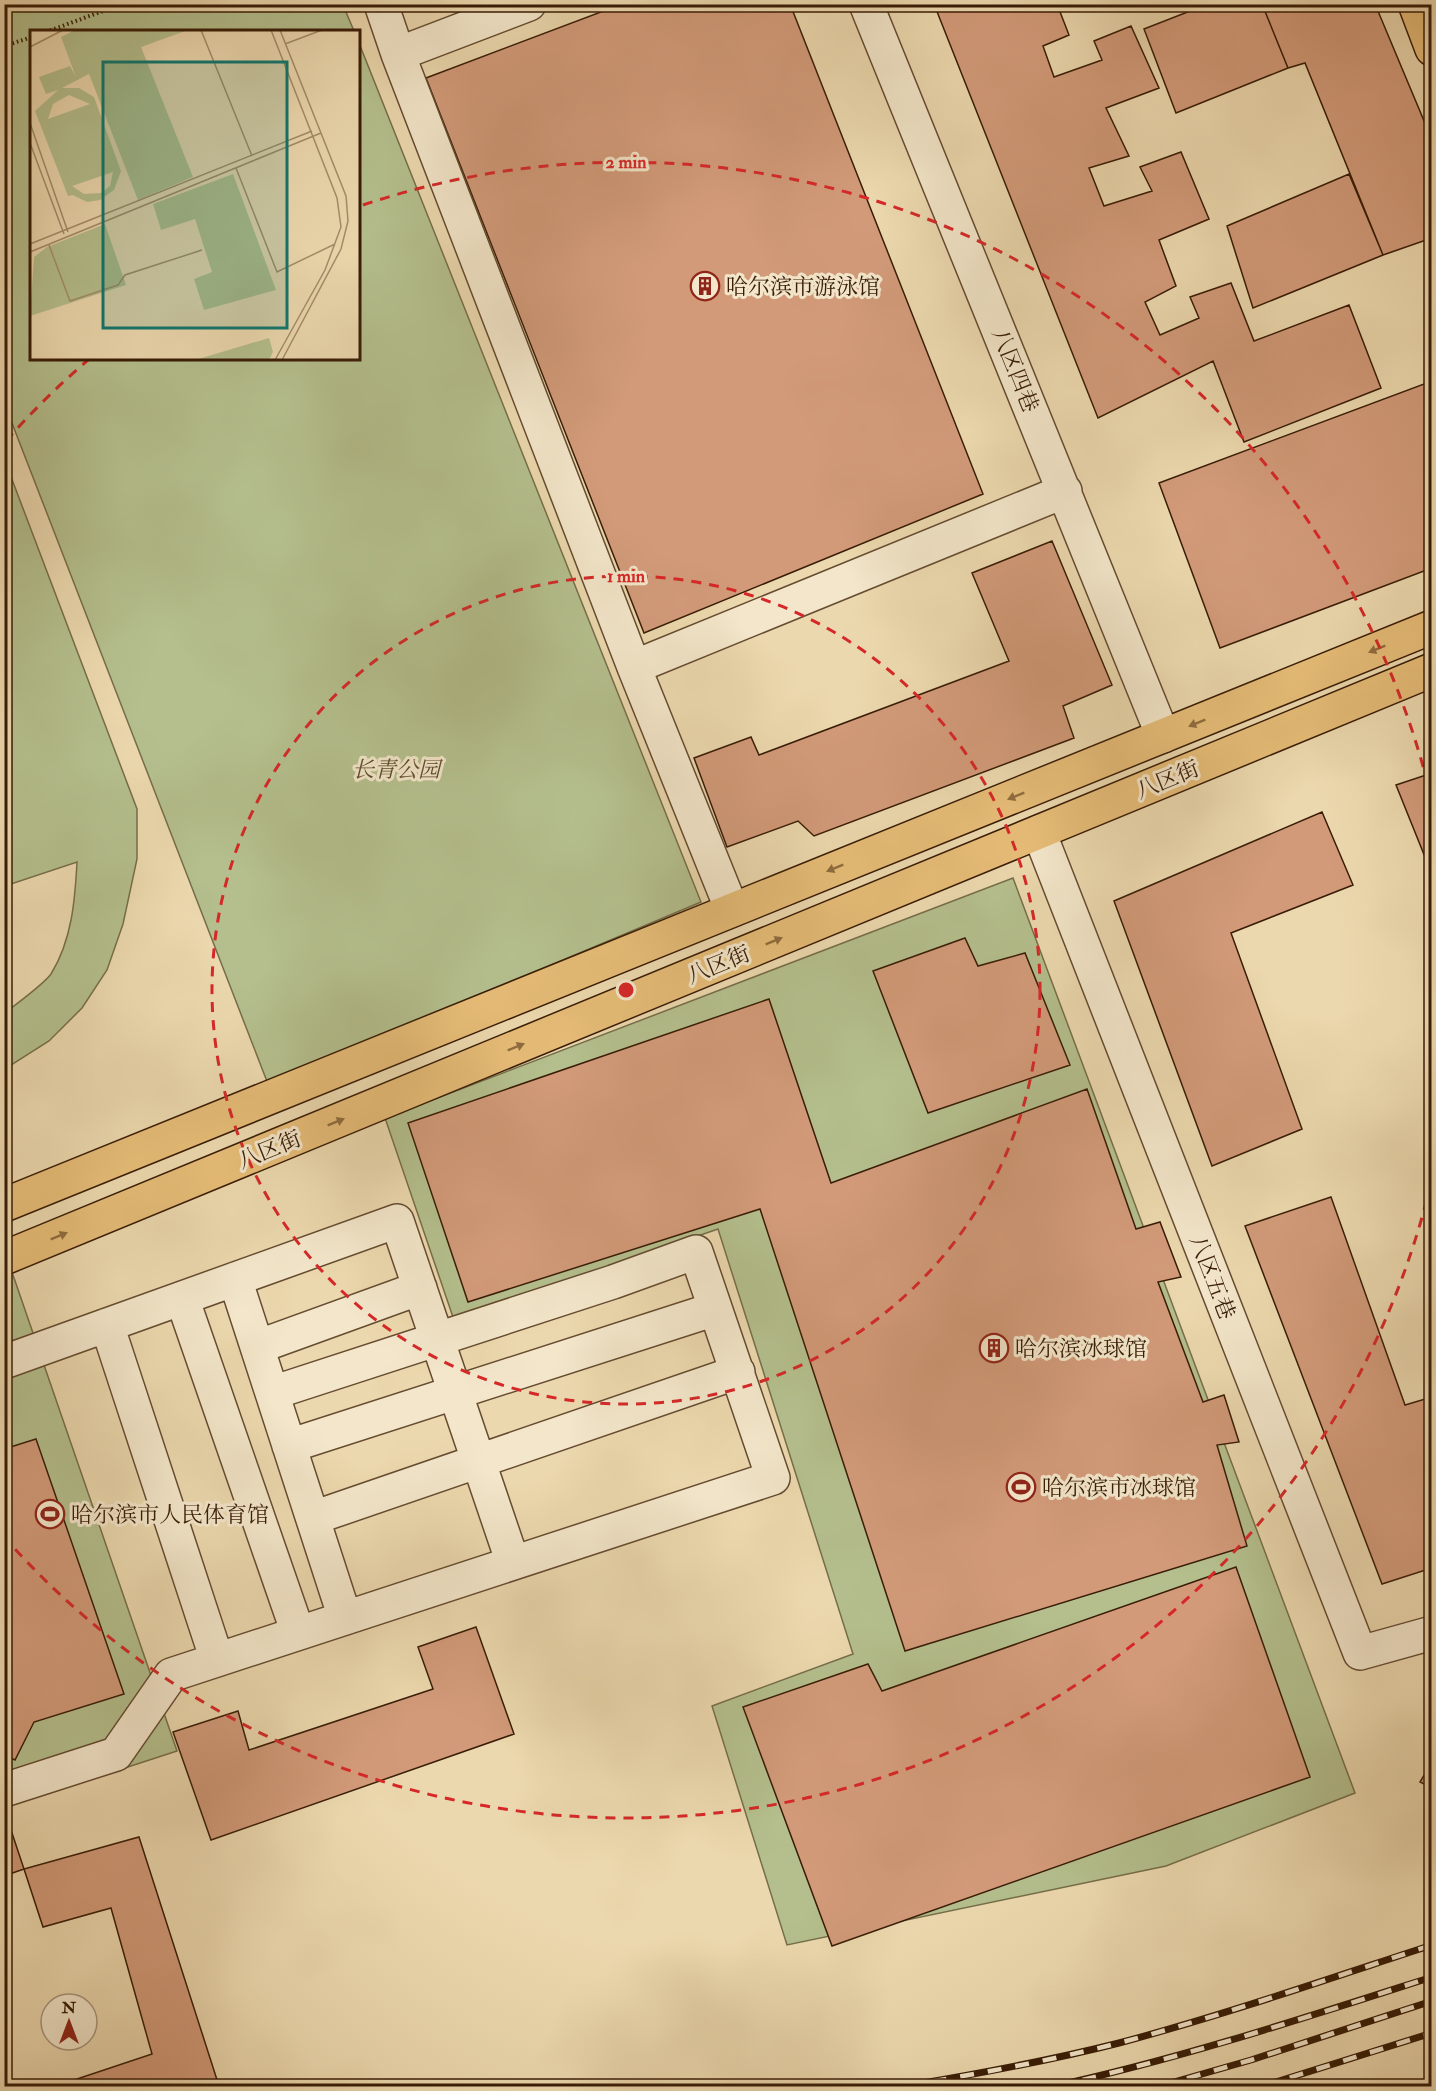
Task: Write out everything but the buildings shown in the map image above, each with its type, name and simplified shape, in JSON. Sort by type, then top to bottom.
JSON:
[{"type":"main road","points":[[1415,4],[1431,49]]},
{"type":"main road","name":"八区街","points":[[4,1205],[1431,627]]},
{"type":"main road","name":"八区街","points":[[4,1258],[1431,670]]},
{"type":"street","points":[[381,4],[398,54],[634,667],[732,910]]},
{"type":"street","points":[[398,54],[529,4]]},
{"type":"street","name":"八区四巷","points":[[866,4],[1163,736]]},
{"type":"street","points":[[634,667],[1065,491]]},
{"type":"street","name":"八区五巷","points":[[1039,832],[1360,1653],[1431,1633]]},
{"type":"street","points":[[4,1362],[397,1221],[513,1563]]},
{"type":"street","points":[[4,1790],[116,1754],[171,1675],[773,1478],[696,1252],[613,1282],[272,1393]]},
{"type":"street","points":[[235,1280],[345,1618]]},
{"type":"street","points":[[257,1347],[420,1288]]},
{"type":"street","points":[[182,1298],[298,1633]]},
{"type":"street","points":[[289,1446],[715,1309]]},
{"type":"street","points":[[106,1325],[217,1660]]},
{"type":"street","points":[[313,1518],[738,1372]]},
{"type":"path","points":[[51,30],[122,4]]},
{"type":"path","points":[[4,46],[30,38]]},
{"type":"green space","name":"长青公园","points":[[5,5],[343,5],[354,30],[30,30],[30,360],[360,360],[360,46],[701,902],[268,1084],[5,405]]},
{"type":"green space","points":[[5,461],[137,809],[137,859],[123,924],[107,970],[82,1008],[49,1041],[5,1069],[5,1013],[36,989],[51,974],[58,961],[71,920],[77,862],[5,886]]},
{"type":"green space","name":"哈尔滨市冰球馆","points":[[1013,878],[1355,1793],[1166,1866],[787,1945],[712,1706],[853,1654],[718,1229],[454,1320],[385,1118]]},
{"type":"green space","name":"哈尔滨市人民体育馆","points":[[13,1275],[177,1751],[5,1807],[4,1278]]},
{"type":"railway","points":[[905,2086],[1012,2067],[1119,2043],[1237,2009],[1432,1945]]},
{"type":"railway","points":[[1055,2086],[1198,2050],[1432,1977]]},
{"type":"railway","points":[[1160,2086],[1251,2060],[1432,2001]]},
{"type":"railway","points":[[1263,2086],[1432,2033]]},
{"type":"place","name":"哈尔滨市游泳馆","points":[[705,286]]},
{"type":"place","name":"哈尔滨冰球馆","points":[[994,1348]]},
{"type":"place","name":"哈尔滨市冰球馆","points":[[1021,1487]]},
{"type":"place","name":"哈尔滨市人民体育馆","points":[[50,1514]]}]
